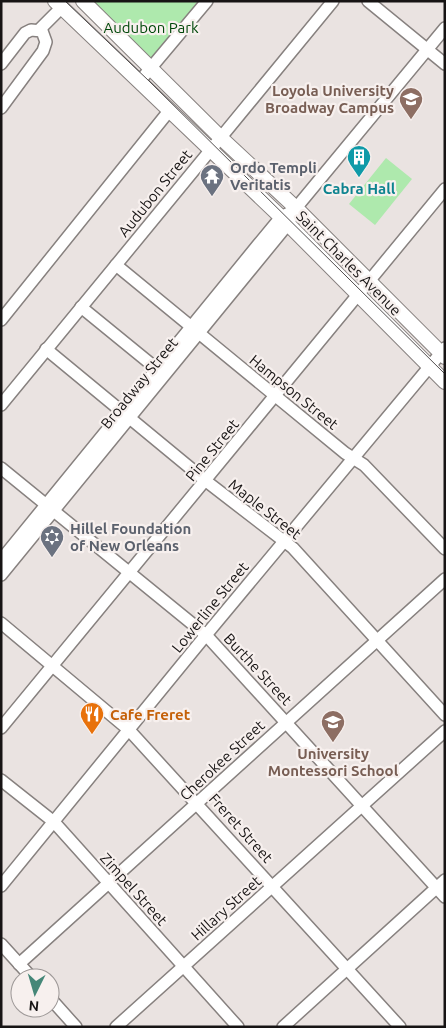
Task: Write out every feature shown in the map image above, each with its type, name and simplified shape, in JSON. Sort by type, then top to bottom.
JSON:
[{"type":"main road","name":"Saint Charles Avenue","points":[[83,1],[443,353]]},
{"type":"main road","name":"Saint Charles Avenue","points":[[59,4],[210,148],[445,382]]},
{"type":"street","points":[[139,82],[207,1]]},
{"type":"street","name":"Audubon Street","points":[[1,405],[210,148],[333,1]]},
{"type":"street","points":[[368,1],[445,64]]},
{"type":"street","points":[[1,64],[26,33],[41,32],[51,24],[50,21],[59,4]]},
{"type":"street","name":"Broadway Street","points":[[1,560],[49,508],[445,28]]},
{"type":"street","points":[[1,108],[43,51],[46,42],[41,32]]},
{"type":"street","points":[[1,320],[169,110]]},
{"type":"street","name":"Pine Street","points":[[1,728],[206,481],[356,294],[445,189]]},
{"type":"street","name":"Hampson Street","points":[[116,265],[345,453],[364,465],[445,549]]},
{"type":"street","points":[[81,307],[157,369]]},
{"type":"street","name":"Broadway Street","points":[[125,416],[157,369],[196,330]]},
{"type":"street","name":"Maple Street","points":[[46,349],[125,416],[293,548],[445,715]]},
{"type":"street","name":"Lowerline Street","points":[[1,886],[206,635],[430,366],[443,353]]},
{"type":"street","name":"Burthe Street","points":[[1,468],[206,635],[362,806],[440,884],[445,897]]},
{"type":"street","name":"Broadway Street","points":[[1,575],[49,508]]},
{"type":"street","name":"Cherokee Street","points":[[19,964],[445,579]]},
{"type":"street","name":"Freret Street","points":[[1,623],[130,730],[400,1027]]},
{"type":"street","name":"Hillary Street","points":[[116,1027],[445,731]]},
{"type":"street","name":"Zimpel Street","points":[[1,780],[54,822],[238,1027]]},
{"type":"street","points":[[283,1027],[440,884]]},
{"type":"street","points":[[1,944],[23,968]]},
{"type":"street","points":[[60,1009],[76,1027]]},
{"type":"green space","name":"Audubon Park","points":[[89,1],[205,1],[153,64]]},
{"type":"green space","points":[[386,158],[412,179],[375,225],[349,204]]},
{"type":"tram line","points":[[65,1],[149,81],[445,374]]},
{"type":"place","name":"Loyola University Broadway Campus","points":[[411,120]]},
{"type":"place","name":"Cabra Hall","points":[[359,178]]},
{"type":"place","name":"Ordo Templi Veritatis","points":[[212,197]]},
{"type":"place","name":"Hillel Foundation of New Orleans","points":[[52,558]]},
{"type":"place","name":"Cafe Freret","points":[[92,735]]},
{"type":"place","name":"University Montessori School","points":[[333,743]]}]
